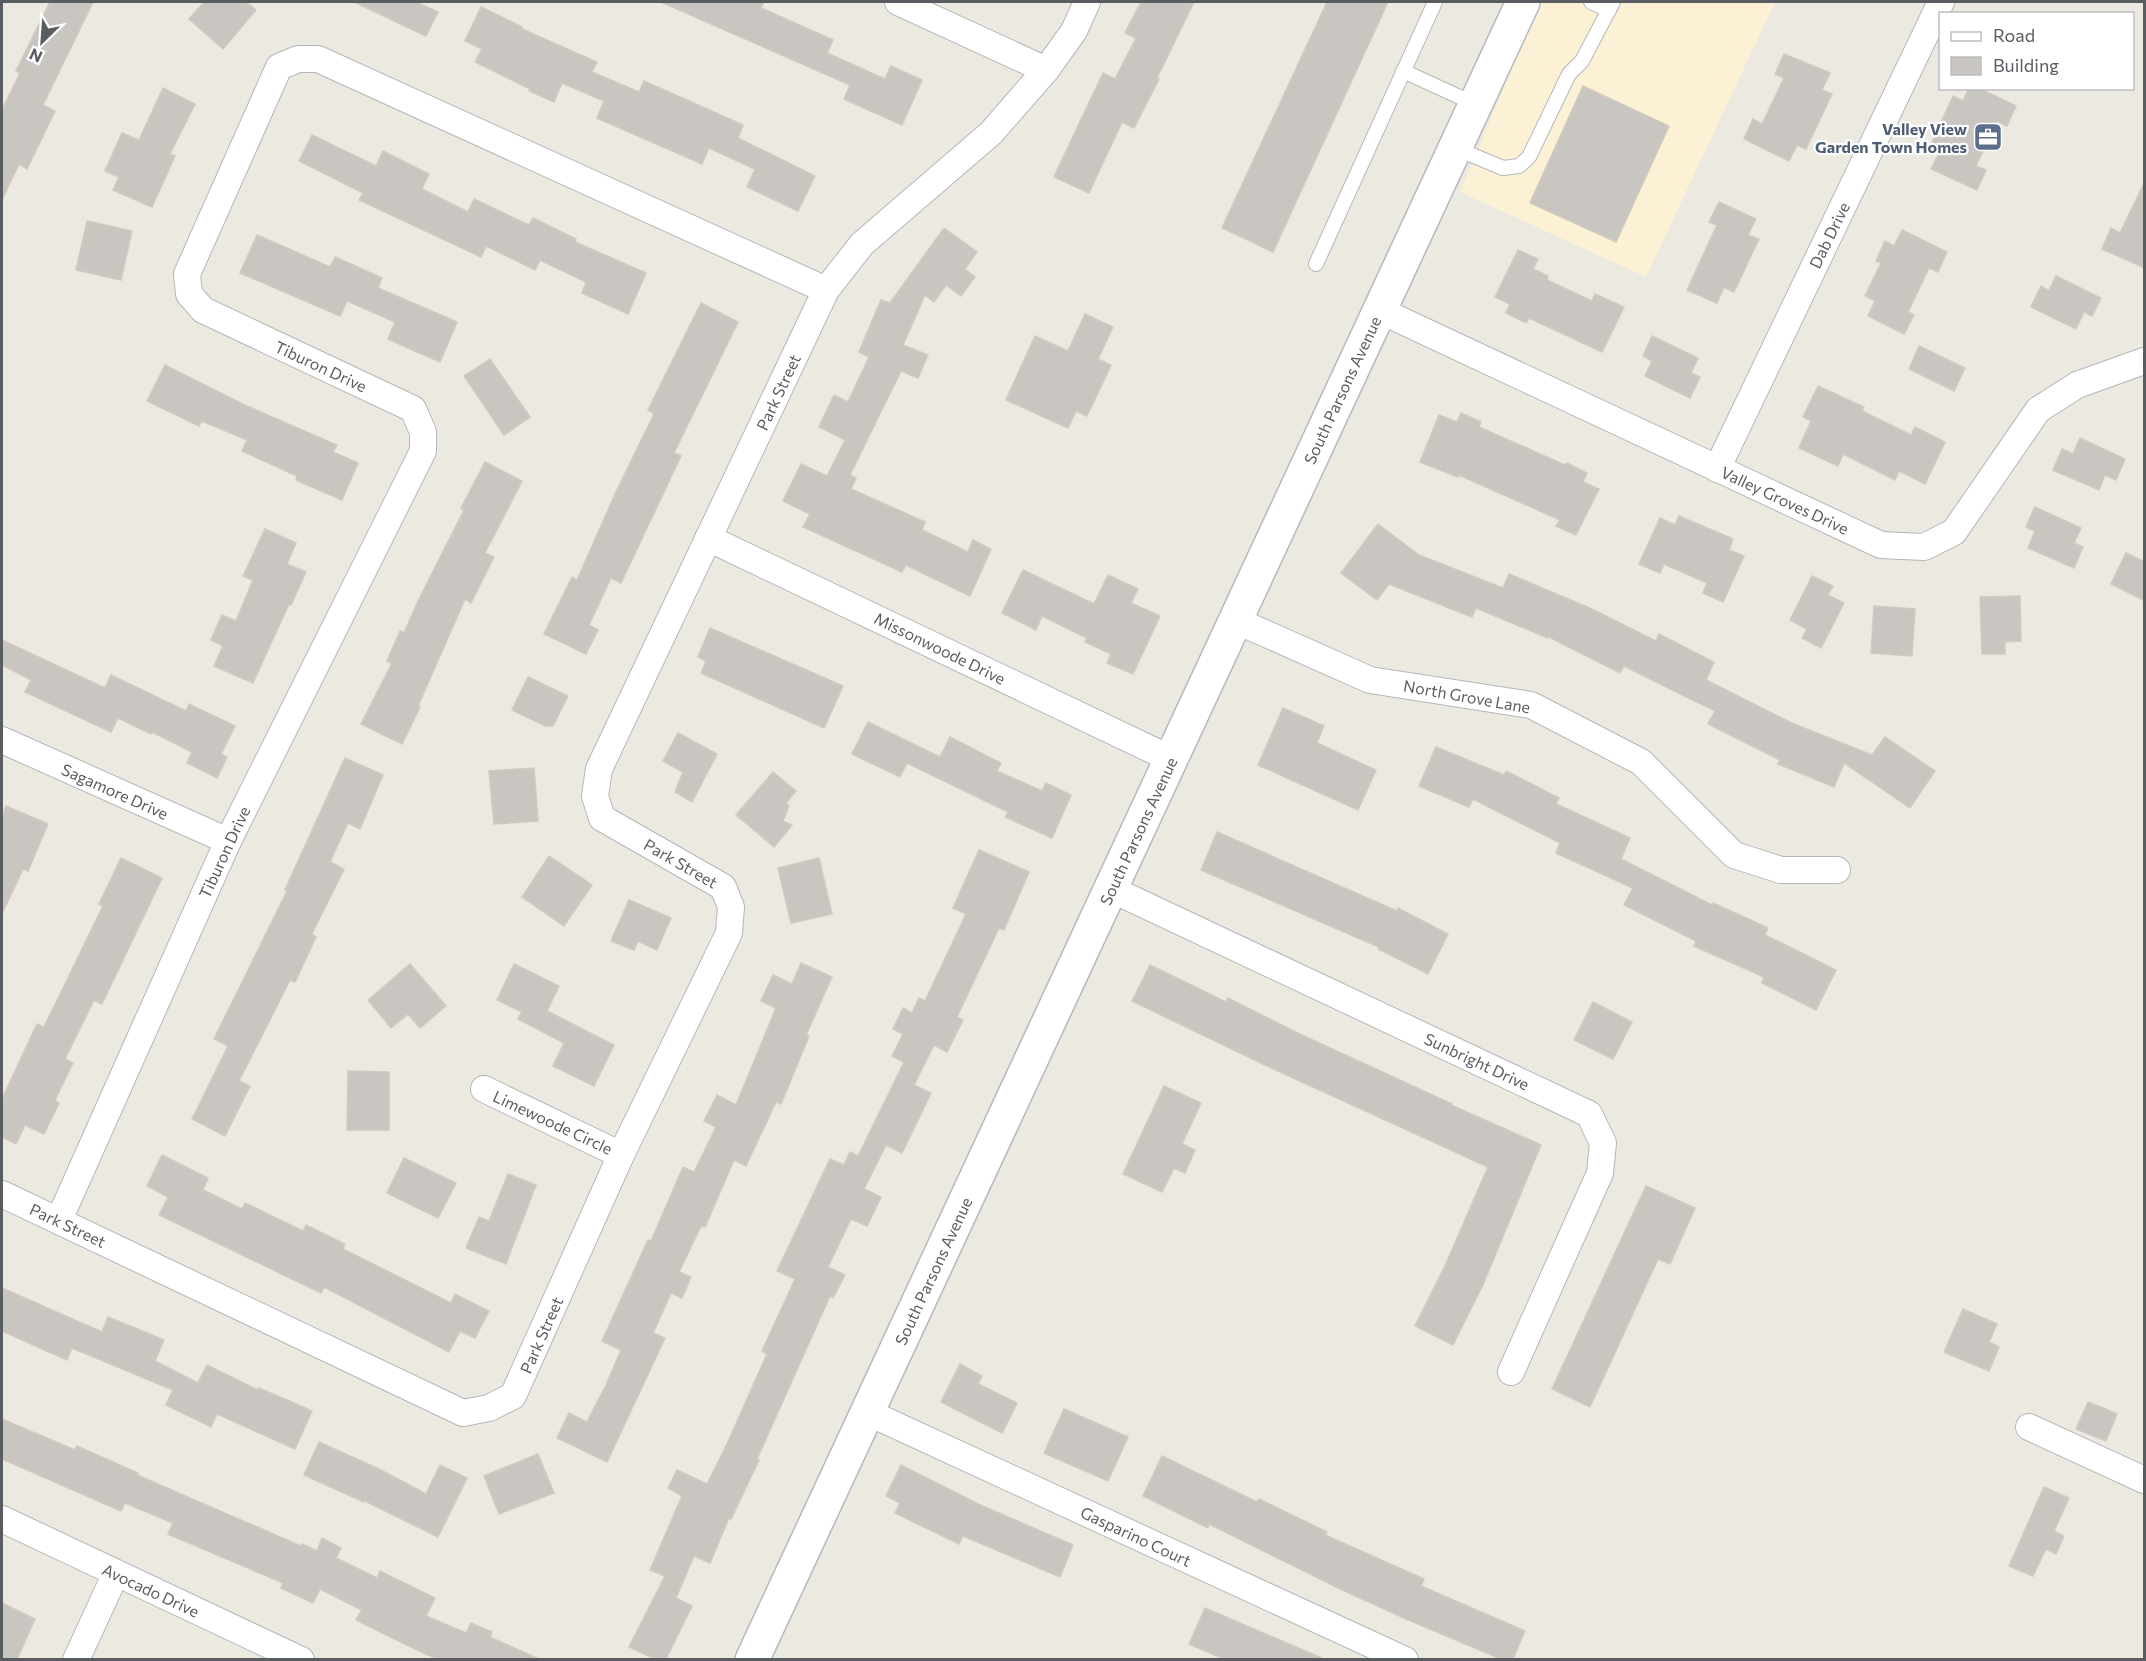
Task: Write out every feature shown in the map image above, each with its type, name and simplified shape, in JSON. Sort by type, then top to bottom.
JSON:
[{"type":"street","points":[[898,2],[1046,70]]},
{"type":"street","name":"Park Street","points":[[2,1194],[463,1413],[489,1408],[513,1396],[621,1155],[729,933],[731,907],[723,887],[602,818],[595,796],[599,769],[826,290],[862,244],[990,133],[1046,70],[1074,31],[1088,2]]},
{"type":"street","name":"South Parsons Avenue","points":[[752,1659],[1523,2]]},
{"type":"street","name":"Dab Drive","points":[[1718,470],[1941,2]]},
{"type":"street","name":"Tiburon Drive","points":[[59,1220],[228,841],[423,451],[423,432],[413,409],[203,310],[189,294],[187,274],[279,67],[298,59],[318,59],[826,290]]},
{"type":"street","name":"Valley Groves Drive","points":[[1379,310],[1881,544],[1924,547],[1954,532],[2038,410],[2077,386],[2145,361]]},
{"type":"street","name":"Missonwoode Drive","points":[[708,538],[1171,759]]},
{"type":"street","name":"North Grove Lane","points":[[1235,620],[1370,680],[1531,705],[1641,762],[1734,855],[1781,870],[1837,870]]},
{"type":"street","name":"Sagamore Drive","points":[[2,740],[228,841]]},
{"type":"street","name":"Sunbright Drive","points":[[1111,889],[1590,1114],[1603,1143],[1600,1173],[1511,1372]]},
{"type":"street","name":"Limewoode Circle","points":[[484,1089],[621,1155]]},
{"type":"street","name":"Gasparino Court","points":[[867,1412],[1405,1659]]},
{"type":"street","points":[[2029,1427],[2145,1480]]},
{"type":"street","name":"Avocado Drive","points":[[2,1519],[301,1659]]},
{"type":"street","points":[[76,1659],[116,1574]]},
{"type":"lane","points":[[1316,264],[1435,2]]},
{"type":"lane","points":[[1455,148],[1503,168],[1519,166],[1529,157],[1569,74],[1582,61],[1611,6],[1592,2]]},
{"type":"lane","points":[[1403,70],[1475,104]]},
{"type":"shaded area","points":[[1540,2],[1775,2],[1646,277],[1460,192]]},
{"type":"building","points":[[50,2],[93,2],[43,105],[55,111],[27,169],[19,164],[2,200],[2,110],[20,73],[16,71]]},
{"type":"building","points":[[204,2],[246,2],[256,10],[223,49],[189,19]]},
{"type":"building","points":[[354,2],[416,2],[438,12],[426,36]]},
{"type":"building","points":[[661,2],[764,2],[761,8],[833,40],[827,53],[885,79],[891,66],[922,80],[902,125],[844,99],[850,85]]},
{"type":"building","points":[[1141,2],[1194,2],[1134,128],[1122,122],[1089,193],[1054,177],[1103,73],[1115,79],[1136,38],[1125,33]]},
{"type":"building","points":[[1327,2],[1388,2],[1273,252],[1222,228]]},
{"type":"building","points":[[481,7],[522,29],[597,62],[592,72],[639,92],[644,81],[743,125],[738,138],[815,176],[798,211],[747,187],[755,169],[709,148],[702,164],[597,118],[604,101],[562,83],[554,102],[475,62],[482,49],[465,41]]},
{"type":"building","points":[[1784,54],[1830,73],[1822,90],[1832,94],[1806,149],[1797,145],[1789,161],[1744,139],[1753,119],[1762,124],[1784,78],[1775,74]]},
{"type":"building","points":[[1583,86],[1669,126],[1616,242],[1530,203]]},
{"type":"building","points":[[163,88],[195,104],[170,154],[175,156],[152,207],[113,190],[119,177],[105,171],[122,133],[139,140]]},
{"type":"building","points":[[1968,90],[1983,90],[2016,106],[2007,126],[1997,121],[1976,166],[1986,170],[1977,190],[1931,169],[1939,153],[1929,149],[1953,96],[1963,101]]},
{"type":"building","points":[[312,135],[376,166],[383,151],[429,174],[422,189],[468,212],[474,199],[529,225],[533,218],[576,239],[575,242],[646,273],[628,314],[582,293],[586,282],[540,260],[535,270],[486,246],[481,257],[359,200],[363,193],[299,161]]},
{"type":"building","points":[[2145,181],[2145,268],[2102,249],[2111,228],[2120,233]]},
{"type":"building","points":[[1719,202],[1756,219],[1748,235],[1759,239],[1734,292],[1724,287],[1717,303],[1687,290],[1717,225],[1709,222]]},
{"type":"building","points":[[87,221],[132,231],[121,280],[76,270]]},
{"type":"building","points":[[944,228],[977,252],[965,269],[975,277],[961,296],[946,285],[934,302],[925,295],[903,345],[928,355],[918,378],[901,371],[850,475],[856,478],[851,489],[925,522],[922,530],[968,552],[973,540],[991,549],[970,596],[906,565],[902,572],[803,527],[810,514],[783,501],[801,464],[827,476],[845,440],[819,427],[834,395],[848,402],[869,357],[859,352],[881,300],[890,303]]},
{"type":"building","points":[[1902,230],[1947,252],[1938,272],[1929,268],[1908,312],[1914,315],[1904,334],[1868,316],[1875,301],[1865,296],[1881,263],[1876,261],[1885,241],[1894,246]]},
{"type":"building","points":[[257,235],[330,267],[335,257],[382,278],[378,288],[457,322],[440,362],[388,339],[395,322],[347,301],[340,316],[240,273]]},
{"type":"building","points":[[1518,250],[1538,259],[1533,269],[1548,276],[1547,280],[1592,301],[1595,294],[1624,307],[1602,352],[1529,318],[1526,323],[1506,313],[1510,304],[1495,297]]},
{"type":"building","points":[[2056,276],[2101,298],[2092,316],[2084,312],[2076,329],[2031,307],[2041,286],[2049,291]]},
{"type":"building","points":[[701,303],[738,322],[674,453],[681,456],[621,583],[611,578],[589,625],[598,630],[586,654],[544,634],[572,577],[577,580],[654,414],[648,410]]},
{"type":"building","points":[[1085,314],[1113,327],[1098,359],[1111,365],[1087,416],[1076,411],[1068,428],[1006,400],[1035,336],[1068,351]]},
{"type":"building","points":[[1652,336],[1698,358],[1691,373],[1700,377],[1690,398],[1645,376],[1652,361],[1643,356]]},
{"type":"building","points":[[1919,346],[1965,368],[1954,391],[1909,369]]},
{"type":"building","points":[[490,359],[530,417],[504,435],[464,376]]},
{"type":"building","points":[[165,365],[247,406],[337,445],[333,452],[358,463],[342,500],[296,480],[297,476],[242,451],[247,440],[202,421],[199,426],[147,401]]},
{"type":"building","points":[[1818,386],[1864,407],[1862,411],[1911,435],[1915,427],[1945,442],[1925,484],[1899,471],[1895,480],[1843,454],[1838,466],[1799,448],[1811,421],[1803,417]]},
{"type":"building","points":[[1461,413],[1481,422],[1479,427],[1587,473],[1583,482],[1599,489],[1576,535],[1556,526],[1560,520],[1459,475],[1458,477],[1420,462],[1439,415],[1457,422]]},
{"type":"building","points":[[2080,438],[2125,459],[2116,480],[2105,475],[2099,490],[2053,470],[2062,449],[2073,454]]},
{"type":"building","points":[[485,462],[522,481],[485,553],[494,557],[471,603],[465,599],[402,744],[361,724],[392,663],[387,661],[400,631],[404,633],[464,510],[461,508]]},
{"type":"building","points":[[2035,507],[2081,528],[2074,543],[2083,547],[2074,568],[2028,548],[2035,531],[2026,527]]},
{"type":"building","points":[[1679,516],[1733,539],[1729,550],[1744,556],[1723,602],[1703,593],[1707,583],[1664,564],[1660,573],[1639,564],[1660,518],[1675,525]]},
{"type":"building","points":[[1378,524],[1419,555],[1503,588],[1509,574],[1592,609],[1656,641],[1659,634],[1714,662],[1706,680],[1794,724],[1872,755],[1885,737],[1935,771],[1910,808],[1844,763],[1834,787],[1778,764],[1780,760],[1708,724],[1715,711],[1624,666],[1620,673],[1549,637],[1476,608],[1472,617],[1389,584],[1377,600],[1341,573]]},
{"type":"building","points":[[265,529],[296,543],[287,564],[306,572],[253,683],[214,666],[223,646],[211,640],[222,615],[236,621],[253,580],[243,576]]},
{"type":"building","points":[[2126,553],[2145,562],[2145,601],[2111,584]]},
{"type":"building","points":[[1023,570],[1094,604],[1108,575],[1138,589],[1131,603],[1160,616],[1133,674],[1107,663],[1111,654],[1085,642],[1087,638],[1042,616],[1036,630],[1002,613]]},
{"type":"building","points":[[1812,576],[1833,586],[1828,595],[1844,603],[1821,648],[1802,638],[1807,629],[1790,620]]},
{"type":"building","points":[[2020,596],[2021,641],[2005,642],[2005,654],[1982,654],[1980,597]]},
{"type":"building","points":[[1874,606],[1915,609],[1912,656],[1871,653]]},
{"type":"building","points":[[710,628],[843,686],[824,728],[701,673],[706,661],[698,657]]},
{"type":"building","points":[[2,640],[105,688],[111,675],[186,711],[189,704],[235,726],[221,754],[227,757],[217,778],[187,763],[192,752],[152,732],[151,734],[118,718],[111,732],[25,692],[31,680],[2,665]]},
{"type":"building","points":[[528,677],[568,696],[553,726],[545,726],[512,710]]},
{"type":"building","points":[[1283,708],[1324,726],[1317,743],[1376,770],[1358,810],[1258,765]]},
{"type":"building","points":[[868,722],[940,757],[950,737],[1001,763],[997,771],[1042,791],[1046,783],[1071,795],[1052,838],[1005,817],[1008,812],[907,763],[900,777],[852,754]]},
{"type":"building","points":[[678,733],[717,754],[692,802],[675,792],[683,772],[663,761]]},
{"type":"building","points":[[1436,747],[1504,775],[1506,771],[1559,798],[1556,804],[1630,838],[1621,859],[1712,905],[1713,903],[1768,928],[1765,935],[1836,970],[1816,1010],[1762,983],[1764,977],[1694,946],[1696,941],[1624,905],[1633,888],[1556,853],[1560,843],[1473,799],[1469,807],[1419,786]]},
{"type":"building","points":[[345,758],[383,775],[360,829],[348,823],[330,862],[344,869],[312,934],[316,937],[295,982],[290,980],[239,1081],[250,1086],[225,1136],[192,1119],[228,1046],[214,1039],[287,891],[285,890]]},
{"type":"building","points":[[534,768],[538,821],[494,824],[489,771]]},
{"type":"building","points":[[773,772],[796,791],[786,803],[789,806],[783,821],[792,825],[774,847],[736,815]]},
{"type":"building","points":[[6,806],[48,824],[28,871],[23,869],[2,914],[2,818]]},
{"type":"building","points":[[1217,832],[1397,911],[1398,908],[1448,934],[1428,974],[1378,949],[1379,947],[1201,870]]},
{"type":"building","points":[[979,850],[1029,872],[1004,930],[999,928],[957,1017],[963,1020],[947,1052],[934,1045],[914,1085],[931,1093],[902,1153],[886,1145],[864,1189],[881,1197],[867,1226],[851,1219],[828,1267],[845,1275],[833,1298],[830,1296],[757,1459],[759,1460],[731,1519],[729,1518],[710,1563],[694,1556],[676,1598],[692,1606],[666,1659],[655,1659],[629,1647],[665,1576],[650,1570],[682,1496],[668,1488],[677,1470],[707,1484],[727,1444],[767,1354],[762,1351],[795,1279],[777,1271],[830,1159],[844,1165],[850,1152],[858,1156],[904,1062],[892,1056],[903,1034],[893,1029],[903,1008],[912,1013],[919,998],[925,1001],[966,914],[953,908]]},
{"type":"building","points":[[549,856],[592,885],[564,926],[522,897]]},
{"type":"building","points":[[121,858],[162,878],[102,1004],[94,1000],[65,1059],[73,1063],[55,1100],[59,1103],[44,1134],[25,1125],[16,1144],[2,1137],[2,1099],[37,1024],[44,1027],[103,906],[99,904]]},
{"type":"building","points":[[819,858],[832,914],[791,923],[778,868]]},
{"type":"building","points":[[629,900],[671,918],[657,950],[638,941],[634,950],[611,941]]},
{"type":"building","points":[[801,963],[832,977],[806,1035],[809,1036],[781,1104],[776,1102],[746,1166],[734,1160],[705,1227],[701,1226],[679,1272],[691,1277],[682,1298],[671,1293],[653,1333],[665,1338],[607,1462],[557,1438],[569,1413],[587,1422],[606,1385],[621,1350],[602,1341],[648,1240],[651,1241],[683,1167],[694,1172],[716,1127],[704,1121],[717,1095],[736,1105],[776,1008],[761,1001],[773,975],[792,984]]},
{"type":"building","points":[[410,964],[446,1006],[420,1028],[408,1014],[391,1028],[368,1000]]},
{"type":"building","points":[[514,964],[559,986],[547,1011],[614,1045],[594,1086],[553,1066],[564,1043],[518,1019],[522,1012],[497,1000]]},
{"type":"building","points":[[1150,965],[1226,1002],[1228,998],[1304,1036],[1541,1145],[1482,1287],[1453,1345],[1415,1326],[1444,1268],[1488,1167],[1267,1066],[1132,1001]]},
{"type":"building","points":[[1593,1002],[1632,1022],[1613,1059],[1574,1040]]},
{"type":"building","points":[[348,1071],[389,1072],[389,1130],[347,1130]]},
{"type":"building","points":[[1164,1086],[1201,1103],[1182,1144],[1195,1150],[1185,1173],[1174,1168],[1162,1192],[1123,1174]]},
{"type":"building","points":[[162,1155],[208,1178],[203,1190],[242,1209],[245,1203],[303,1231],[306,1225],[345,1244],[343,1249],[451,1303],[455,1294],[489,1311],[475,1338],[460,1331],[449,1352],[324,1287],[321,1293],[159,1215],[168,1197],[147,1186]]},
{"type":"building","points":[[404,1158],[456,1183],[438,1218],[387,1193]]},
{"type":"building","points":[[508,1174],[536,1185],[506,1264],[466,1248],[479,1217],[489,1221]]},
{"type":"building","points":[[1646,1186],[1695,1208],[1670,1264],[1658,1259],[1590,1407],[1552,1389]]},
{"type":"building","points":[[2,1288],[102,1332],[108,1317],[164,1340],[155,1361],[198,1383],[207,1365],[258,1390],[259,1388],[312,1411],[295,1449],[217,1414],[211,1427],[166,1405],[173,1390],[72,1348],[67,1360],[2,1331]]},
{"type":"building","points":[[1963,1309],[1997,1324],[1989,1342],[1999,1347],[1989,1371],[1944,1352]]},
{"type":"building","points":[[960,1364],[982,1376],[978,1384],[1017,1403],[1002,1433],[941,1402]]},
{"type":"building","points":[[2088,1402],[2117,1414],[2106,1441],[2076,1429]]},
{"type":"building","points":[[1064,1409],[1128,1437],[1108,1481],[1044,1453]]},
{"type":"building","points":[[2,1419],[75,1450],[77,1446],[138,1473],[137,1475],[301,1546],[302,1544],[317,1551],[322,1538],[341,1548],[336,1558],[377,1578],[380,1571],[435,1598],[426,1616],[466,1633],[471,1623],[492,1632],[490,1637],[539,1659],[438,1659],[423,1653],[356,1620],[362,1610],[320,1589],[313,1603],[281,1588],[283,1583],[168,1534],[173,1523],[125,1503],[121,1511],[2,1459]]},
{"type":"building","points":[[319,1442],[379,1469],[426,1494],[440,1465],[467,1478],[438,1537],[365,1501],[304,1475]]},
{"type":"building","points":[[538,1454],[554,1493],[499,1514],[484,1476]]},
{"type":"building","points":[[1162,1456],[1257,1502],[1259,1499],[1327,1532],[1325,1535],[1424,1579],[1421,1586],[1525,1631],[1513,1659],[1501,1659],[1406,1619],[1209,1524],[1208,1528],[1143,1496]]},
{"type":"building","points":[[901,1465],[978,1504],[1073,1545],[1060,1577],[963,1536],[959,1544],[895,1513],[900,1503],[886,1496]]},
{"type":"building","points":[[2044,1487],[2069,1498],[2054,1531],[2064,1536],[2056,1554],[2046,1549],[2033,1576],[2009,1566]]},
{"type":"building","points":[[2,1603],[35,1619],[17,1659],[2,1659]]},
{"type":"building","points":[[1205,1608],[1324,1659],[1224,1659],[1189,1644]]},
{"type":"place","name":"Valley View Garden Town Homes","points":[[1988,137]]}]
